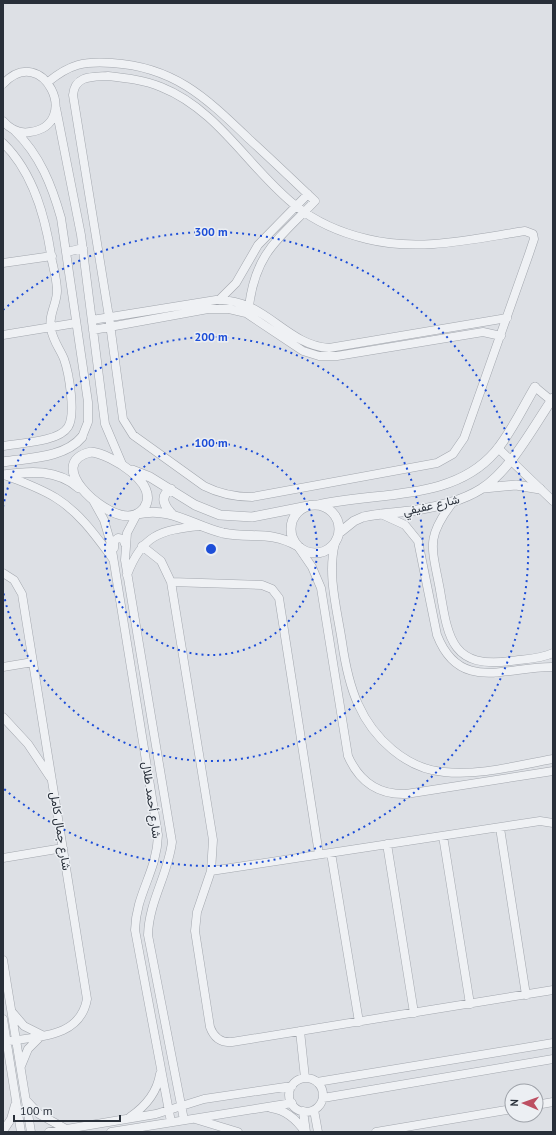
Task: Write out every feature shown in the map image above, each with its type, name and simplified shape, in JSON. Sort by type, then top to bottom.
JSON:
[{"type":"street","points":[[48,82],[62,70],[79,64],[98,62],[128,64],[157,71],[184,84],[209,100],[315,201],[268,250],[260,264],[253,284],[249,306]]},
{"type":"street","points":[[3,84],[7,77],[22,73],[33,74],[48,82],[54,92],[83,248],[105,424],[125,466],[141,482],[147,496],[145,506],[137,514]]},
{"type":"street","points":[[108,76],[135,79],[161,87],[185,100],[212,120],[296,206],[304,212],[328,226],[355,236],[392,244],[429,245],[526,231],[531,232],[534,236],[534,242],[464,438],[457,449],[448,458],[437,463],[243,497],[226,495],[204,486],[129,430],[122,412],[109,317],[73,95],[75,87],[82,79],[88,77],[108,76]]},
{"type":"street","points":[[15,131],[32,132],[43,128],[51,119],[56,108]]},
{"type":"street","points":[[3,121],[15,131],[35,154],[50,185],[61,218],[67,252],[88,412],[88,422],[82,437],[80,457],[74,467],[74,473],[80,487],[93,501],[120,515],[132,516],[150,511],[172,514],[200,526],[225,533],[271,535],[310,553],[321,553],[335,543]]},
{"type":"street","points":[[3,143],[13,152],[24,170],[43,215],[52,256],[57,289],[50,327],[53,338],[66,364],[72,416],[71,423],[62,434],[56,437],[3,446]]},
{"type":"street","points":[[219,300],[231,290],[240,278],[258,245],[308,194]]},
{"type":"street","points":[[67,252],[83,248]]},
{"type":"street","points":[[3,263],[52,256]]},
{"type":"street","points":[[240,278],[245,284],[253,284]]},
{"type":"street","points":[[92,320],[219,300],[238,301],[249,306],[307,343],[323,347],[336,347],[507,318]]},
{"type":"street","points":[[93,330],[208,310],[229,309],[246,313],[303,351],[319,356],[337,356],[480,332],[492,333],[501,336]]},
{"type":"street","points":[[492,321],[492,333]]},
{"type":"street","points":[[3,335],[76,323]]},
{"type":"street","points":[[336,347],[337,356]]},
{"type":"street","points":[[535,387],[552,400]]},
{"type":"street","name":"شارع عفيفي","points":[[318,505],[345,499],[429,490],[447,485],[464,477],[480,466],[498,448],[535,387]]},
{"type":"street","name":"شارع عفيفي","points":[[339,533],[358,519],[381,514],[417,510],[453,502],[481,489],[497,476],[510,460],[552,400]]},
{"type":"street","points":[[3,462],[47,455],[64,450],[74,445],[82,437]]},
{"type":"street","points":[[498,448],[553,501]]},
{"type":"street","points":[[64,450],[75,453],[80,457]]},
{"type":"street","points":[[80,457],[91,452],[97,452],[150,477],[207,511],[230,517],[252,517],[318,505],[328,509],[336,517],[339,533],[335,543],[332,572],[347,671],[358,704],[366,719],[387,744],[414,764],[429,770],[444,772],[478,772],[553,759]]},
{"type":"street","points":[[4,475],[35,471],[49,473],[62,477],[74,484],[86,494]]},
{"type":"street","points":[[4,475],[42,490],[70,508],[93,532],[114,561]]},
{"type":"street","points":[[481,489],[504,485],[540,488]]},
{"type":"street","points":[[171,489],[167,492],[163,501],[164,505],[172,514]]},
{"type":"street","name":"شارع أحمد طلال","points":[[93,501],[104,520],[114,561],[156,819],[158,850],[155,864],[137,908],[135,930],[171,1122]]},
{"type":"street","points":[[453,502],[437,525],[432,544],[445,622],[450,637],[460,651],[481,662],[494,663],[539,657],[553,653]]},
{"type":"street","points":[[308,506],[298,512],[291,526],[292,537],[312,566],[321,588],[348,756],[358,775],[366,782],[385,792],[406,794],[553,771]]},
{"type":"street","name":"شارع أحمد طلال","points":[[137,514],[131,522],[125,544],[125,560],[172,842],[166,870],[151,906],[148,935],[184,1120]]},
{"type":"street","points":[[381,514],[404,525],[418,542],[437,635],[451,658],[466,669],[484,674],[553,667]]},
{"type":"street","points":[[127,576],[135,556],[149,539],[166,530],[200,526]]},
{"type":"street","points":[[114,561],[115,540],[120,538],[125,544]]},
{"type":"street","points":[[142,546],[161,561],[171,582],[213,840],[211,871],[197,912],[195,931],[212,1033],[216,1038],[226,1042],[553,990]]},
{"type":"street","name":"شارع جمال كامل","points":[[3,573],[14,580],[20,589],[53,781],[87,999],[86,1008],[76,1024],[59,1032],[5,1042]]},
{"type":"street","points":[[171,582],[262,585],[272,589],[279,598],[319,854]]},
{"type":"street","points":[[3,667],[33,662]]},
{"type":"street","points":[[3,717],[28,744],[53,781]]},
{"type":"street","points":[[142,736],[153,734]]},
{"type":"street","points":[[211,871],[540,821],[553,823]]},
{"type":"street","points":[[500,828],[526,995]]},
{"type":"street","points":[[443,836],[470,1004]]},
{"type":"street","points":[[387,844],[414,1013]]},
{"type":"street","points":[[3,864],[7,858],[63,848]]},
{"type":"street","points":[[331,853],[359,1022]]},
{"type":"street","points":[[3,854],[7,858]]},
{"type":"street","points":[[3,960],[31,1132]]},
{"type":"street","points":[[11,1011],[24,1026],[42,1035],[28,1049],[20,1067]]},
{"type":"street","points":[[3,1019],[5,1042],[21,1132]]},
{"type":"street","points":[[300,1031],[305,1078]]},
{"type":"street","points":[[49,1132],[128,1119],[169,1110],[204,1099],[292,1086],[305,1078],[317,1082],[553,1042]]},
{"type":"street","points":[[323,1098],[553,1059]]},
{"type":"street","points":[[3,1060],[11,1069]]},
{"type":"street","points":[[128,1119],[147,1103],[154,1093],[161,1069]]},
{"type":"street","points":[[292,1086],[290,1095],[292,1103],[296,1109],[302,1111],[314,1110],[319,1106],[323,1098],[323,1091],[317,1082]]},
{"type":"street","points":[[25,1099],[39,1114],[67,1129]]},
{"type":"street","points":[[3,1131],[11,1118],[16,1100]]},
{"type":"street","points":[[111,1132],[292,1103]]},
{"type":"street","points":[[266,1107],[277,1108],[286,1113],[305,1132]]},
{"type":"street","points":[[314,1110],[318,1132]]},
{"type":"street","points":[[376,1132],[504,1110]]},
{"type":"street","points":[[302,1111],[305,1132]]},
{"type":"street","points":[[192,1119],[238,1132]]}]
